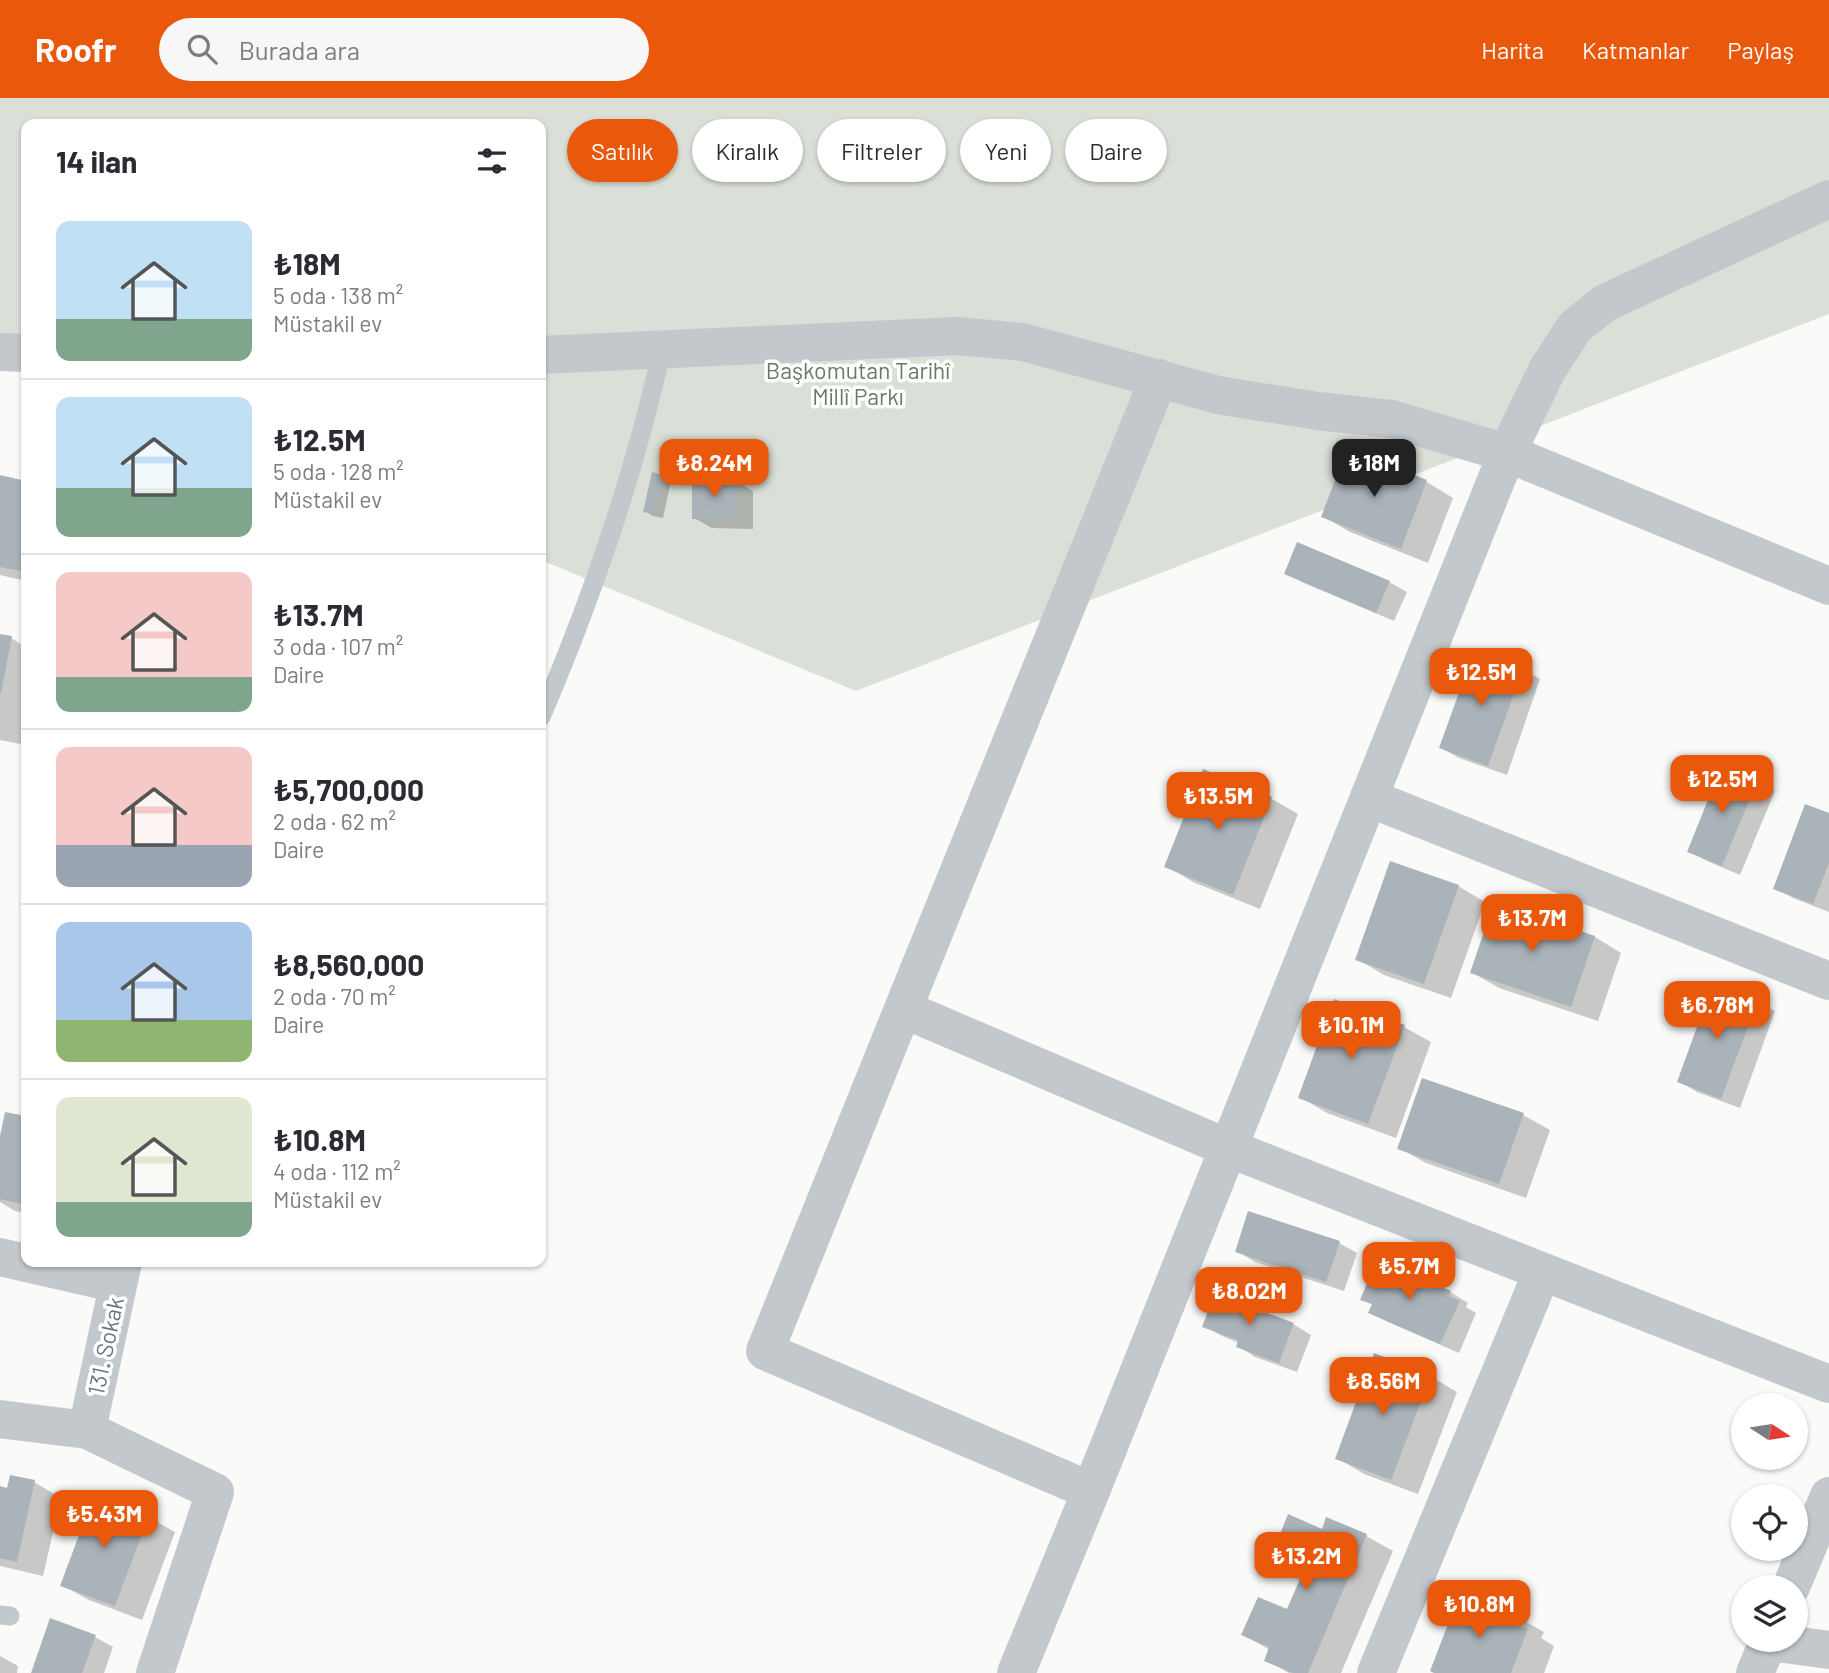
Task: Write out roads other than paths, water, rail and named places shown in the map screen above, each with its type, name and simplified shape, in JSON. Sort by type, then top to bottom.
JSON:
[{"type":"street","points":[[1016,1673],[1507,453],[1547,370],[1574,327],[1605,303],[1829,198]]},
{"type":"street","points":[[546,355],[957,336],[1023,342],[1218,395],[1318,411],[1391,419],[1507,453],[1829,586]]},
{"type":"street","points":[[0,352],[21,353]]},
{"type":"street","points":[[1091,1491],[765,1351],[1158,378]]},
{"type":"street","points":[[1369,798],[1829,981]]},
{"type":"street","points":[[903,1009],[1228,1148],[1829,1384]]},
{"type":"street","points":[[0,1257],[21,1260]]},
{"type":"street","points":[[76,1267],[121,1273]]},
{"type":"street","points":[[1376,1673],[1542,1272]]},
{"type":"street","name":"131. Sokak","points":[[87,1430],[121,1273]]},
{"type":"street","points":[[0,1419],[87,1430],[215,1492],[155,1673]]},
{"type":"street","points":[[1796,1575],[1829,1496]]},
{"type":"street","points":[[1808,1650],[1829,1650]]},
{"type":"lane","points":[[546,705],[600,569],[648,414],[662,349]]},
{"type":"park label","name":"Başkomutan Tarihî Millî Parkı","points":[[858,383]]}]
